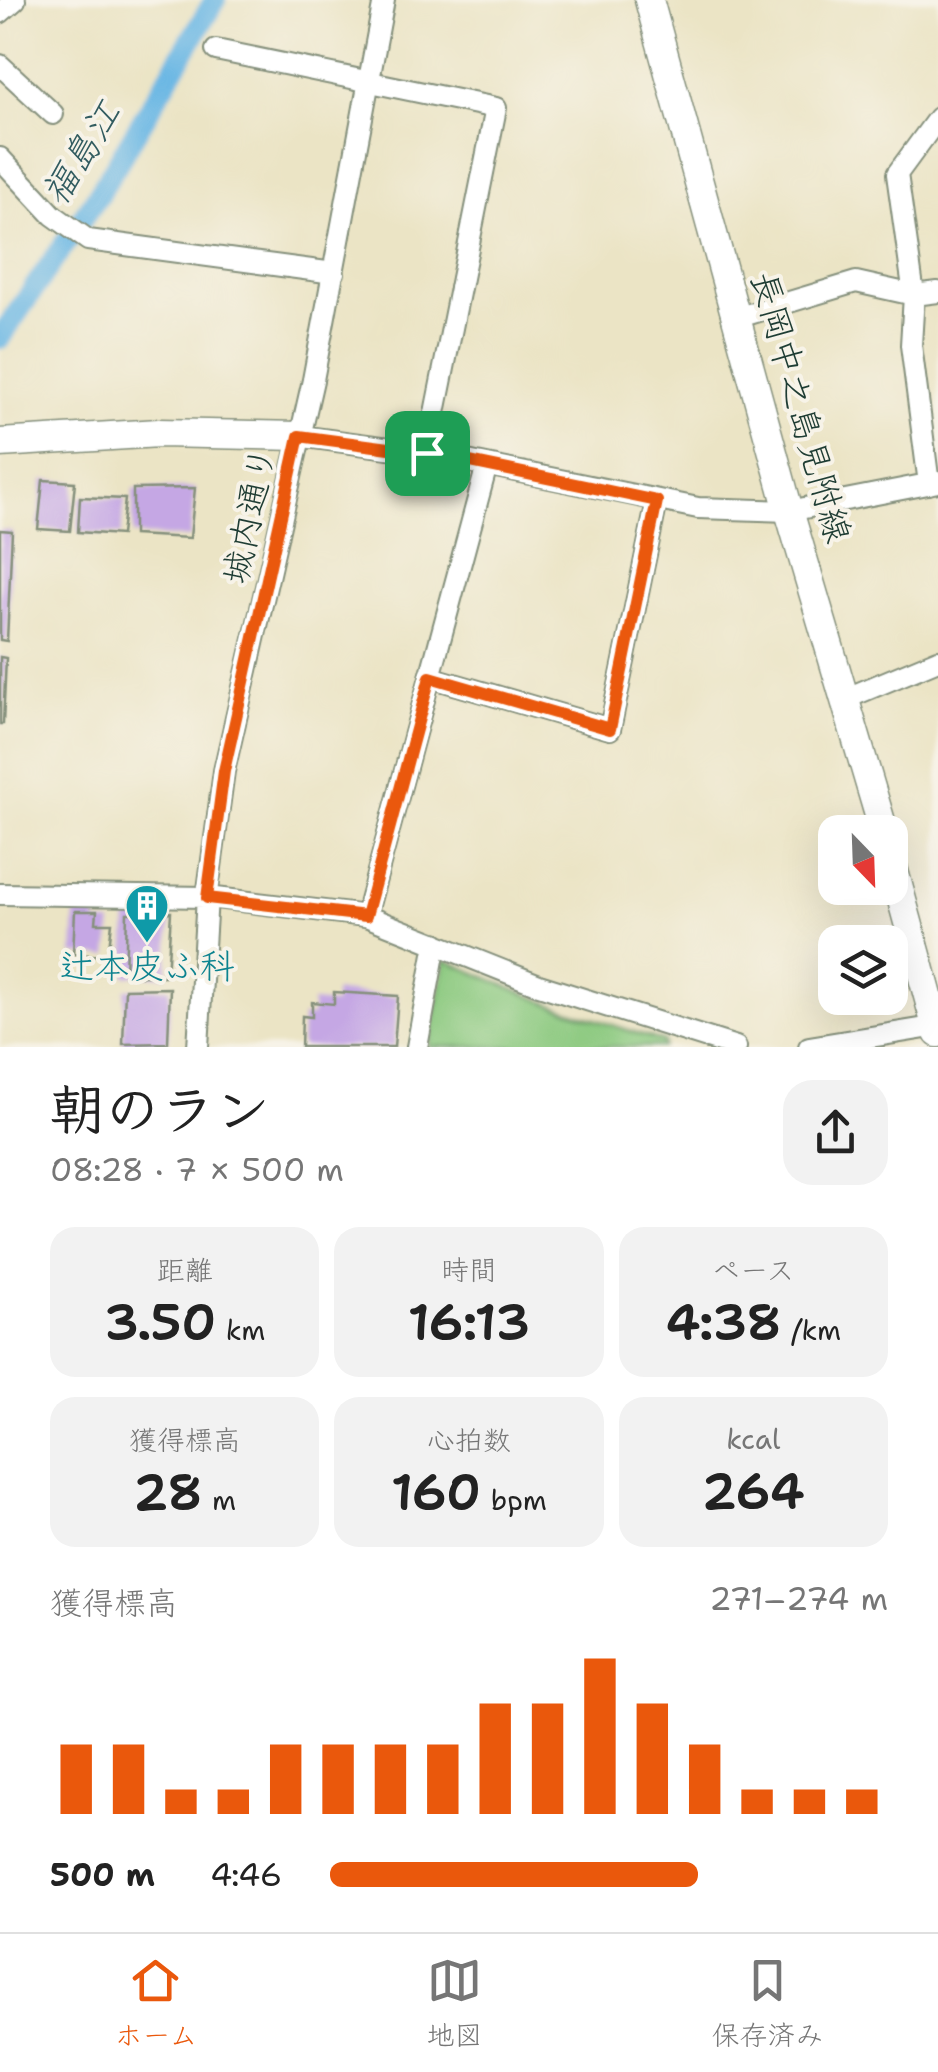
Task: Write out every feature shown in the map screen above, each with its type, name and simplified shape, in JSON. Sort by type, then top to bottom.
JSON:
[{"type":"main road","name":"長岡中之島見附線","points":[[649,0],[789,511],[879,815]]},
{"type":"main road","points":[[0,443],[159,433],[299,436]]},
{"type":"main road","points":[[903,905],[937,1028]]},
{"type":"street","points":[[0,12],[15,0]]},
{"type":"street","name":"城内通り","points":[[198,1047],[207,898],[224,771],[334,273],[384,0]]},
{"type":"street","points":[[216,50],[496,108],[427,453]]},
{"type":"street","points":[[0,64],[53,114]]},
{"type":"street","points":[[299,436],[427,453],[698,508],[789,511],[934,483],[912,345],[914,295],[897,174],[938,118]]},
{"type":"street","points":[[0,158],[53,215],[88,240],[334,273]]},
{"type":"street","points":[[736,318],[856,282],[914,295],[938,292]]},
{"type":"street","points":[[366,916],[487,465]]},
{"type":"street","points":[[430,677],[610,729],[657,501]]},
{"type":"street","points":[[847,698],[938,660]]},
{"type":"street","points":[[0,894],[207,898],[366,916],[673,1038],[736,1047]]},
{"type":"street","points":[[417,1047],[436,944]]},
{"type":"street","points":[[809,1047],[937,1028]]},
{"type":"green space","points":[[445,960],[552,1005],[664,1042],[664,1047],[429,1047]]},
{"type":"building","points":[[43,480],[75,482],[70,531],[38,529]]},
{"type":"building","points":[[195,488],[190,538],[133,535],[133,489]]},
{"type":"building","points":[[80,497],[125,499],[121,535],[78,532]]},
{"type":"building","points":[[0,530],[12,531],[7,641],[0,640]]},
{"type":"building","points":[[0,657],[6,658],[3,724],[0,724]]},
{"type":"building","points":[[75,911],[97,911],[96,923],[112,923],[108,956],[73,954]]},
{"type":"building","name":"辻本皮ふ科","points":[[171,912],[167,976],[125,976],[127,913]]},
{"type":"building","points":[[170,988],[168,1043],[123,1044],[125,989]]},
{"type":"building","points":[[334,992],[398,996],[394,1047],[301,1047],[302,1016],[312,1017],[312,1002],[334,1004]]},
{"type":"waterway","name":"福島江","points":[[0,338],[98,195],[215,0]]},
{"type":"place","name":"辻本皮ふ科","points":[[147,944]]},
{"type":"route","points":[[299,436],[427,453],[657,501],[610,729],[430,677],[366,916],[207,898],[224,771],[299,436]]}]
